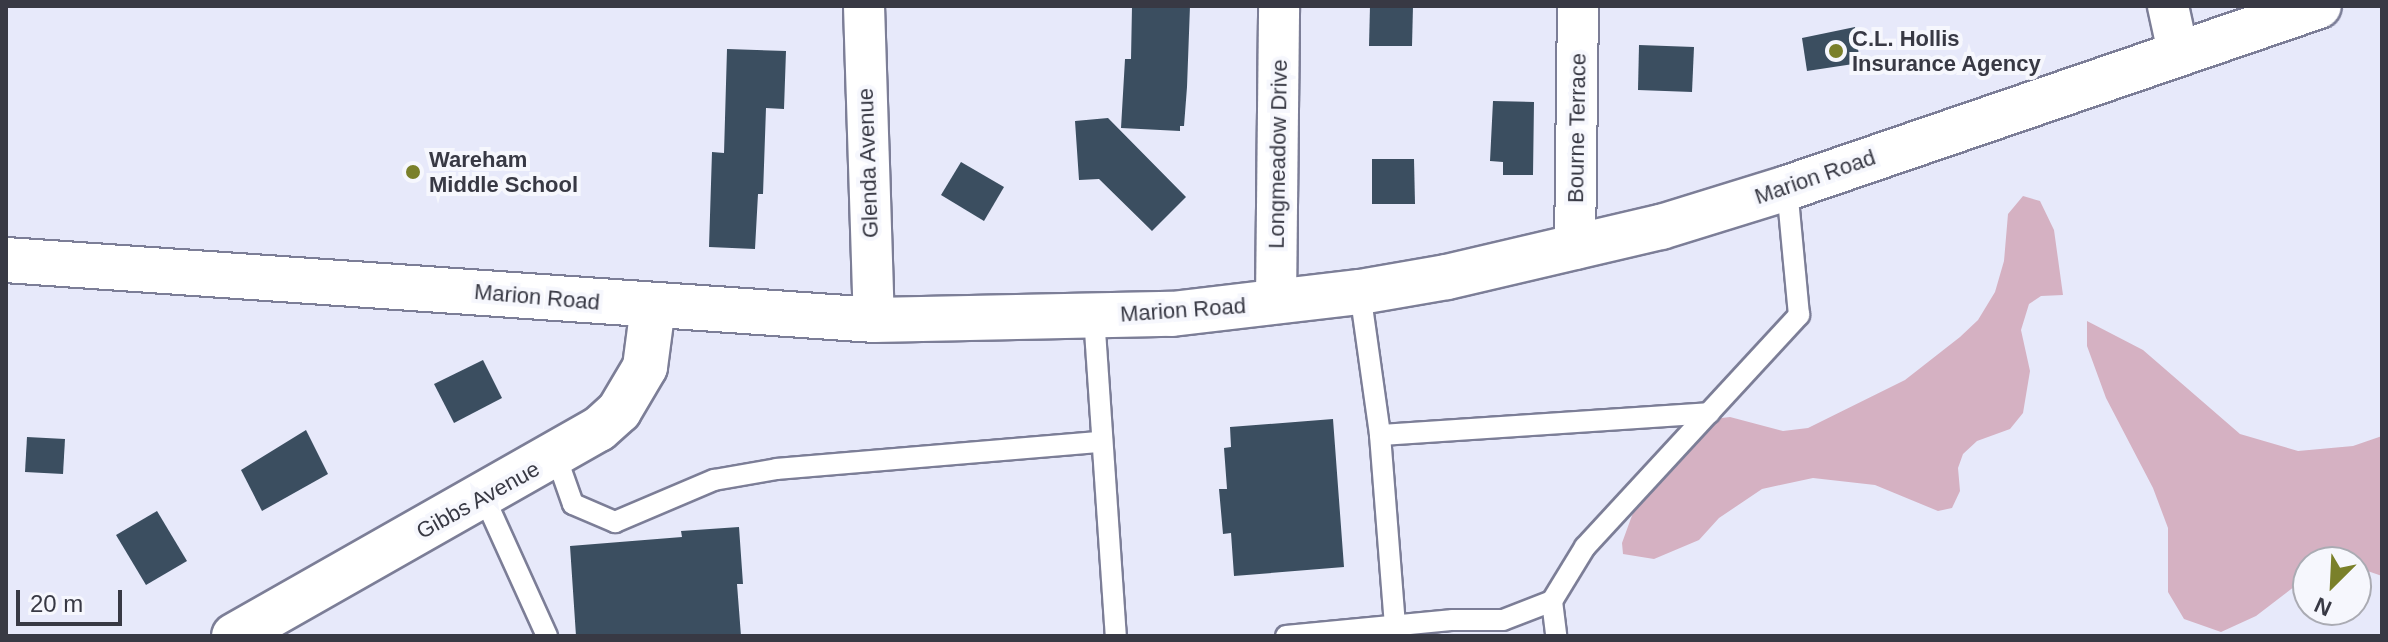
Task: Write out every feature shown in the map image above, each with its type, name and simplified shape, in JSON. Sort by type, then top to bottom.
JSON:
[{"type":"main road","name":"Marion Road","points":[[6,260],[874,320],[1172,314],[1360,292],[1575,249],[1787,188],[2319,6]]},
{"type":"main road","name":"Gibbs Avenue","points":[[234,636],[484,497],[599,429],[619,411],[635,389],[645,367],[653,306]]},
{"type":"street","name":"Glenda Avenue","points":[[864,6],[874,320]]},
{"type":"street","name":"Longmeadow Drive","points":[[1276,302],[1279,6]]},
{"type":"street","name":"Bourne Terrace","points":[[1575,249],[1578,6]]},
{"type":"street","points":[[2168,6],[2178,52]]},
{"type":"lane","points":[[1286,636],[1395,625],[1503,620],[1552,601],[1585,547],[1799,315],[1787,188]]},
{"type":"lane","points":[[1360,292],[1380,435],[1395,625]]},
{"type":"lane","points":[[1094,316],[1100,442],[1116,636]]},
{"type":"lane","points":[[1380,435],[1709,413]]},
{"type":"lane","points":[[556,456],[573,504],[615,522],[714,480],[777,469],[1100,442]]},
{"type":"lane","points":[[484,497],[547,636]]},
{"type":"lane","points":[[1552,601],[1556,636]]},
{"type":"shaded area","points":[[2023,196],[2040,201],[2054,230],[2063,295],[2041,296],[2029,304],[2021,330],[2030,371],[2023,413],[2010,429],[1977,441],[1963,454],[1958,468],[1960,491],[1952,508],[1938,511],[1875,485],[1813,478],[1762,489],[1719,518],[1699,540],[1654,559],[1623,554],[1622,543],[1638,499],[1697,421],[1730,417],[1783,431],[1808,428],[1905,380],[1960,337],[1978,320],[1995,292],[2004,261],[2008,214]]},
{"type":"shaded area","points":[[2087,321],[2143,350],[2240,434],[2298,451],[2353,446],[2382,436],[2382,576],[2372,573],[2372,546],[2292,546],[2292,588],[2256,616],[2221,632],[2184,619],[2168,592],[2168,528],[2153,488],[2106,398],[2087,346]]},
{"type":"building","points":[[1132,6],[1190,6],[1184,126],[1180,126],[1180,131],[1121,128],[1125,59],[1131,59]]},
{"type":"building","points":[[1370,6],[1413,6],[1412,46],[1369,46]]},
{"type":"building","points":[[1855,27],[1860,63],[1807,71],[1802,38]]},
{"type":"building","points":[[1639,45],[1694,47],[1692,92],[1638,90]]},
{"type":"building","points":[[727,49],[786,51],[784,109],[766,108],[763,194],[758,194],[755,249],[709,247],[712,152],[724,153]]},
{"type":"building","points":[[1493,101],[1534,102],[1533,175],[1503,175],[1503,162],[1490,161]]},
{"type":"building","points":[[1108,118],[1186,197],[1152,231],[1099,179],[1079,180],[1075,121]]},
{"type":"building","points":[[1372,159],[1414,159],[1415,204],[1372,204]]},
{"type":"building","points":[[961,162],[1004,187],[984,221],[941,195]]},
{"type":"building","points":[[483,360],[502,398],[454,423],[434,384]]},
{"type":"building","points":[[1333,419],[1344,567],[1234,576],[1231,533],[1223,534],[1219,489],[1227,489],[1224,448],[1231,447],[1230,427]]},
{"type":"building","points":[[306,430],[328,474],[262,511],[241,470]]},
{"type":"building","points":[[27,437],[65,439],[63,474],[25,472]]},
{"type":"building","points":[[157,511],[187,561],[146,585],[116,535]]},
{"type":"building","points":[[739,527],[743,584],[737,584],[741,636],[576,636],[570,546],[682,537],[681,531]]},
{"type":"place","name":"C.L. Hollis Insurance Agency","points":[[1836,51]]},
{"type":"place","name":"Wareham Middle School","points":[[413,172]]}]
